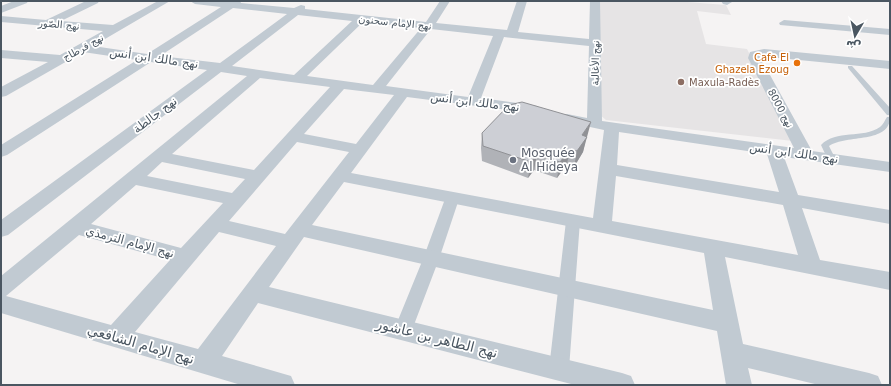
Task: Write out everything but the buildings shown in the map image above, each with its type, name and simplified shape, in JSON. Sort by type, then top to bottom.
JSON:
[{"type":"street","points":[[1,10],[23,1]]},
{"type":"street","points":[[48,23],[94,1]]},
{"type":"street","name":"نهج قرطاج","points":[[1,93],[165,1]]},
{"type":"street","name":"نهج الإمام سحنون","points":[[195,1],[235,3],[295,11],[595,43]]},
{"type":"street","name":"نهج جالطة","points":[[1,230],[219,67],[224,66],[309,1]]},
{"type":"street","points":[[377,89],[429,25],[445,1]]},
{"type":"street","points":[[473,101],[522,1]]},
{"type":"street","name":"نهج الأغالبة","points":[[594,124],[595,1]]},
{"type":"street","points":[[1,152],[235,3]]},
{"type":"street","points":[[298,79],[361,18]]},
{"type":"street","name":"نهج الصّور","points":[[1,19],[116,29]]},
{"type":"street","points":[[784,23],[890,32]]},
{"type":"street","name":"نهج مالك ابن أنس","points":[[82,48],[340,85],[473,101],[552,114],[612,127],[890,167]]},
{"type":"street","name":"نهج 8000","points":[[806,156],[754,58],[754,55],[764,53],[779,54],[890,65]]},
{"type":"street","points":[[1,54],[62,59]]},
{"type":"street","points":[[1,289],[258,73]]},
{"type":"street","points":[[116,337],[185,257],[340,85]]},
{"type":"street","points":[[203,362],[294,235],[403,93]]},
{"type":"street","points":[[602,227],[612,127]]},
{"type":"street","points":[[293,137],[359,149]]},
{"type":"street","points":[[774,151],[812,266]]},
{"type":"street","points":[[160,156],[258,176]]},
{"type":"street","points":[[608,169],[789,199],[890,218]]},
{"type":"street","points":[[339,176],[452,199],[890,281]]},
{"type":"street","points":[[133,179],[237,200]]},
{"type":"street","points":[[403,330],[431,259],[452,199]]},
{"type":"street","points":[[558,369],[573,221]]},
{"type":"street","points":[[215,224],[294,235],[431,259],[727,323]]},
{"type":"street","name":"نهج الإمام الترمذي","points":[[75,227],[185,257]]},
{"type":"street","points":[[713,247],[739,385]]},
{"type":"street","name":"نهج الطاهر بن عاشور","points":[[252,292],[622,385]]},
{"type":"street","name":"نهج الإمام الشافعي","points":[[1,304],[277,384]]},
{"type":"street","points":[[733,353],[869,385]]},
{"type":"lane","points":[[850,67],[890,114]]},
{"type":"lane","points":[[831,158],[825,145],[831,140],[869,134],[883,129],[890,119]]},
{"type":"shaded area","name":"Maxula-Radès","points":[[595,1],[674,1],[726,5],[731,15],[697,11],[706,44],[747,49],[793,141],[606,120],[599,114]]},
{"type":"place","name":"Cafe El Ghazela Ezoug","points":[[797,63]]},
{"type":"place","name":"Maxula-Radès","points":[[681,82]]},
{"type":"place","name":"Mosquée Al Hideya","points":[[513,160]]}]
